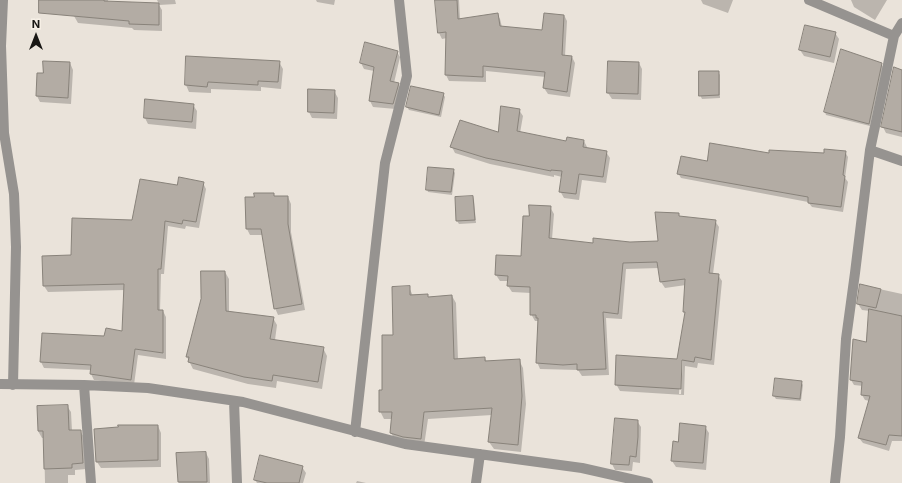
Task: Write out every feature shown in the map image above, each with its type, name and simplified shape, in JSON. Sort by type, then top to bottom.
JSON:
[{"type":"street","points":[[3,0],[1,46],[2,133],[14,194],[16,247],[12,385]]},
{"type":"street","points":[[355,432],[385,163],[407,76],[399,0]]},
{"type":"street","points":[[809,0],[894,36]]},
{"type":"street","points":[[835,483],[840,438],[846,340],[870,150],[894,36],[902,23]]},
{"type":"street","points":[[870,150],[902,161]]},
{"type":"street","points":[[0,384],[84,385],[148,388],[234,401],[405,444],[582,468],[648,483]]},
{"type":"street","points":[[84,385],[91,483]]},
{"type":"street","points":[[234,401],[237,483]]},
{"type":"street","points":[[476,483],[480,454]]},
{"type":"building","points":[[39,0],[104,0],[159,3],[159,25],[129,24],[129,21],[39,13]]},
{"type":"building","points":[[435,0],[457,0],[458,19],[498,13],[500,26],[542,30],[544,13],[564,15],[562,55],[572,56],[567,92],[543,88],[545,72],[483,66],[483,77],[445,75],[446,32],[438,33]]},
{"type":"building","points":[[805,25],[836,32],[830,57],[799,50]]},
{"type":"building","points":[[365,42],[398,51],[390,81],[399,83],[393,104],[369,101],[374,67],[360,63]]},
{"type":"building","points":[[841,49],[882,63],[869,124],[824,112]]},
{"type":"building","points":[[186,56],[280,61],[278,82],[258,81],[258,85],[208,82],[207,87],[185,85]]},
{"type":"building","points":[[43,61],[70,62],[68,98],[36,96],[37,73],[43,73]]},
{"type":"building","points":[[608,61],[639,62],[638,94],[607,93]]},
{"type":"building","points":[[894,67],[902,70],[902,132],[881,127]]},
{"type":"building","points":[[699,71],[719,71],[719,95],[699,96]]},
{"type":"building","points":[[411,86],[444,93],[439,115],[406,107]]},
{"type":"building","points":[[308,89],[335,90],[334,113],[308,112]]},
{"type":"building","points":[[145,99],[194,104],[192,122],[144,118]]},
{"type":"building","points":[[501,106],[520,109],[517,131],[566,141],[567,137],[584,140],[583,147],[607,151],[603,177],[579,174],[576,194],[559,192],[562,171],[551,171],[486,158],[450,147],[460,120],[498,132]]},
{"type":"building","points":[[710,143],[769,153],[769,150],[824,153],[824,149],[846,151],[843,175],[845,176],[841,207],[808,203],[808,197],[677,174],[681,156],[707,161]]},
{"type":"building","points":[[428,167],[454,169],[451,192],[426,190]]},
{"type":"building","points":[[179,177],[204,182],[196,222],[183,220],[182,224],[165,221],[161,269],[158,269],[158,310],[163,310],[163,353],[135,349],[131,380],[90,374],[91,365],[40,362],[42,333],[104,336],[106,328],[122,331],[124,284],[43,286],[42,256],[71,255],[72,218],[132,220],[140,179],[177,185]]},
{"type":"building","points":[[254,193],[274,193],[274,196],[288,196],[288,224],[302,304],[274,309],[261,229],[246,229],[245,197],[254,197]]},
{"type":"building","points":[[473,196],[475,220],[456,221],[455,197]]},
{"type":"building","points":[[529,205],[551,206],[549,238],[593,243],[593,238],[630,242],[658,241],[655,212],[679,213],[679,216],[716,220],[709,273],[719,274],[711,360],[695,357],[694,362],[682,360],[681,389],[615,385],[616,355],[677,359],[685,312],[683,312],[685,279],[660,282],[657,262],[623,263],[618,314],[603,312],[606,369],[577,370],[577,364],[563,365],[536,363],[538,318],[536,318],[536,315],[530,315],[530,287],[507,286],[508,276],[495,275],[496,255],[521,256],[523,216],[529,216]]},
{"type":"building","points":[[201,271],[225,271],[226,311],[274,317],[270,339],[324,347],[318,382],[273,375],[272,381],[244,377],[188,362],[189,357],[186,357],[201,299]]},
{"type":"building","points":[[860,284],[881,289],[876,308],[857,304]]},
{"type":"building","points":[[410,286],[410,295],[428,294],[428,297],[452,295],[454,359],[485,357],[485,361],[520,359],[522,396],[518,445],[488,442],[492,408],[424,412],[421,439],[403,437],[390,433],[392,412],[379,412],[379,390],[382,390],[382,335],[393,335],[392,287]]},
{"type":"building","points":[[869,309],[902,316],[902,436],[889,435],[886,445],[858,438],[870,396],[861,395],[862,382],[850,380],[853,339],[866,342]]},
{"type":"building","points":[[775,378],[802,381],[800,399],[773,396]]},
{"type":"building","points":[[68,405],[69,430],[81,430],[83,463],[72,464],[72,468],[44,469],[43,431],[38,431],[37,406]]},
{"type":"building","points":[[615,418],[638,420],[636,457],[630,456],[629,465],[611,464]]},
{"type":"building","points":[[680,423],[706,426],[703,463],[671,461],[673,441],[678,442]]},
{"type":"building","points":[[118,425],[158,425],[158,460],[96,462],[94,429],[118,427]]},
{"type":"building","points":[[206,452],[207,482],[178,482],[176,453]]},
{"type":"building","points":[[260,455],[303,466],[299,483],[267,483],[254,480]]}]
